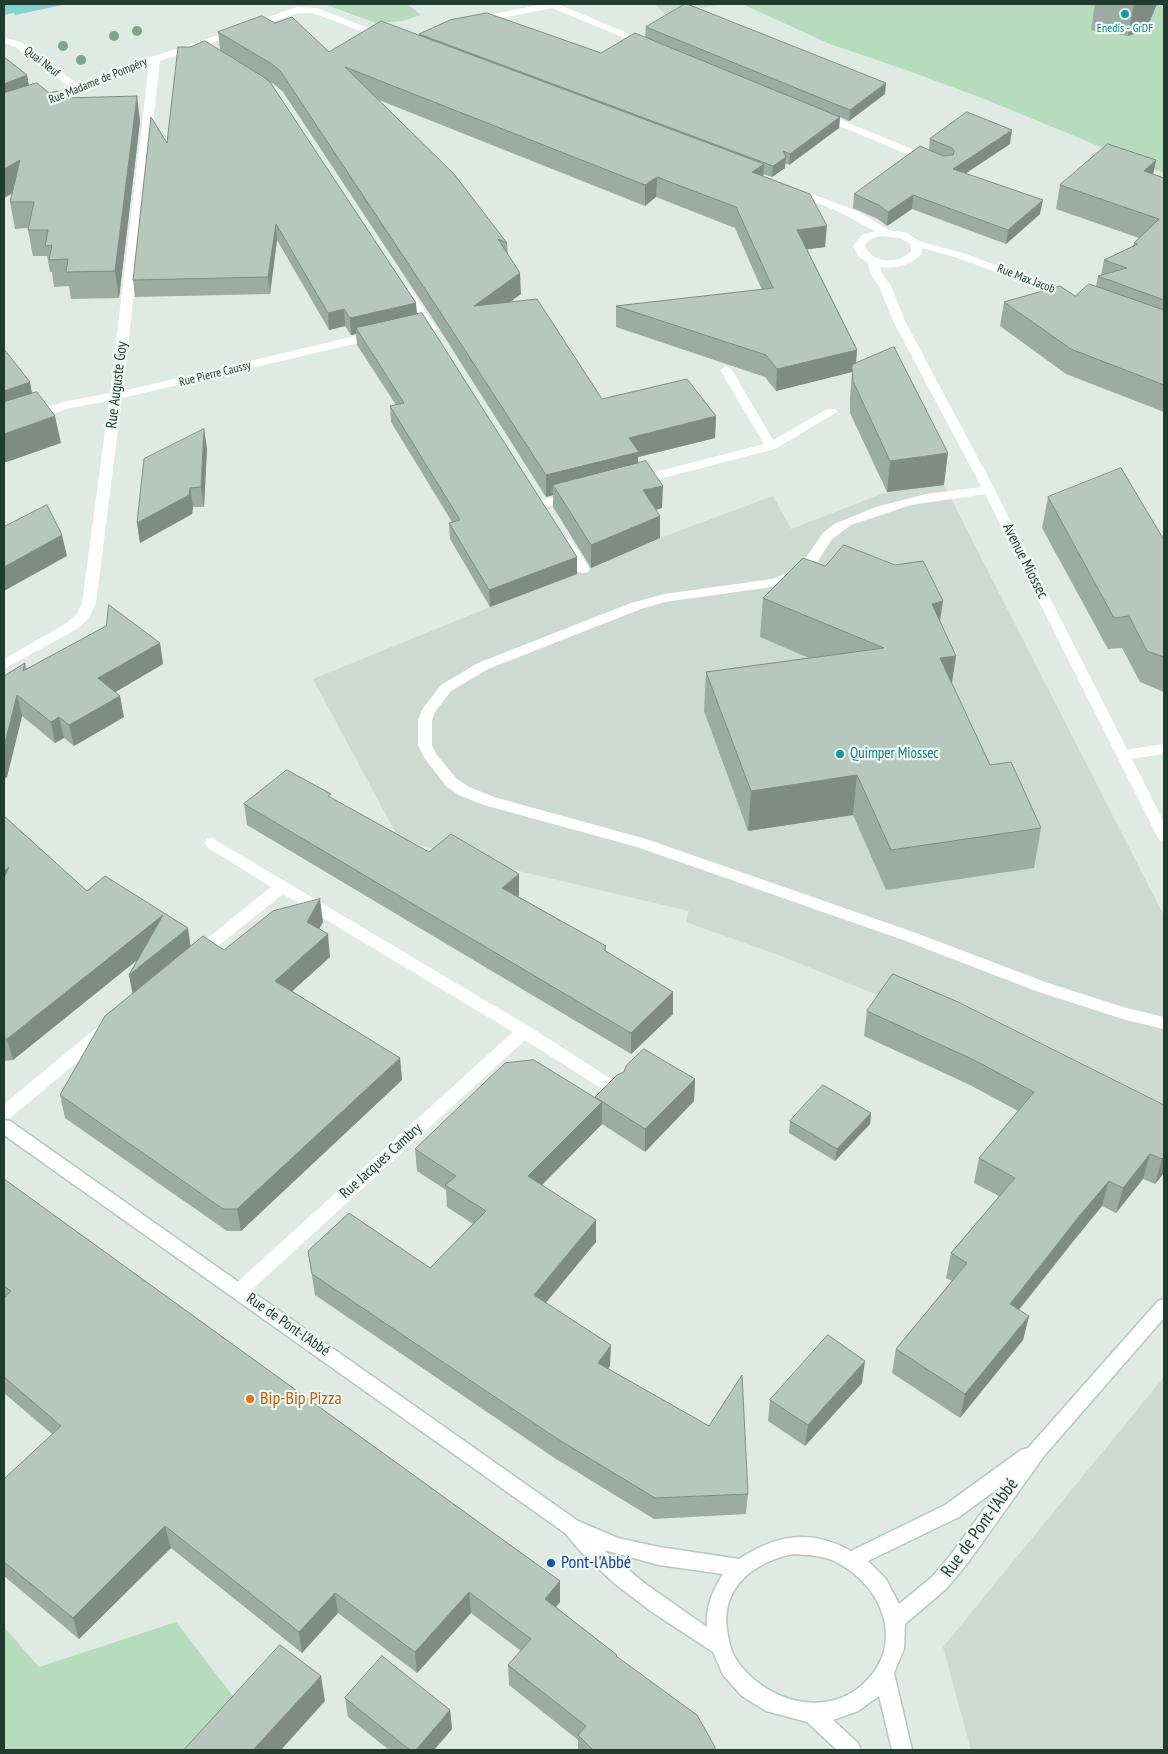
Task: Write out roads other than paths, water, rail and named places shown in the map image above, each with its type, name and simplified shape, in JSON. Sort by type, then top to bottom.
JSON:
[{"type":"street","points":[[465,23],[555,4],[662,50]]},
{"type":"street","name":"Rue Madame de Pompéry","points":[[4,116],[78,89],[126,68],[198,45],[292,11],[306,9],[334,16],[398,42]]},
{"type":"street","name":"Quai Neuf","points":[[7,40],[19,45],[78,89]]},
{"type":"street","points":[[198,45],[214,55]]},
{"type":"street","name":"Rue Auguste Goy","points":[[4,666],[72,626],[83,616],[89,603],[116,397],[155,59]]},
{"type":"street","points":[[809,110],[936,162]]},
{"type":"street","points":[[782,186],[854,214],[886,232]]},
{"type":"street","points":[[854,214],[868,236],[886,232]]},
{"type":"street","name":"Rue Max Jacob","points":[[886,232],[903,236],[915,243],[962,256],[1080,300]]},
{"type":"street","name":"Avenue Miossec","points":[[868,236],[860,242],[859,251],[873,261],[876,273],[885,286],[915,352],[989,490],[1164,836]]},
{"type":"street","points":[[873,261],[888,264],[902,263],[914,257],[917,252],[915,243]]},
{"type":"street","points":[[885,286],[902,263]]},
{"type":"street","points":[[400,282],[422,324],[437,340]]},
{"type":"street","name":"Rue Pierre Caussy","points":[[4,426],[67,405],[116,397],[389,332]]},
{"type":"street","points":[[726,370],[771,446]]},
{"type":"street","points":[[628,482],[771,446],[831,412]]},
{"type":"street","points":[[989,490],[944,494],[906,502],[845,523],[833,530],[824,540],[810,564],[774,583],[664,598],[636,606],[491,662],[460,678],[446,688],[428,711],[425,720],[425,744],[430,756],[452,783],[464,791],[489,801],[641,843],[911,937],[1069,996],[1126,1014],[1164,1023]]},
{"type":"street","points":[[542,504],[580,495]]},
{"type":"street","points":[[558,529],[583,569]]},
{"type":"street","points":[[1124,756],[1164,749]]},
{"type":"street","points":[[212,843],[524,1031],[616,1090]]},
{"type":"street","points":[[183,966],[282,886]]},
{"type":"street","points":[[4,1112],[115,1022]]},
{"type":"street","name":"Rue Jacques Cambry","points":[[239,1291],[524,1031]]},
{"type":"street","name":"Rue de Pont-l'Abbé","points":[[4,1126],[571,1526],[617,1546],[659,1556],[740,1568]]},
{"type":"street","name":"Rue de Pont-l'Abbé","points":[[894,1621],[939,1583],[960,1558],[1037,1450],[1164,1306]]},
{"type":"street","name":"Rue de Pont-l'Abbé","points":[[851,1560],[952,1511],[1037,1450]]},
{"type":"street","name":"Rue de Pont-l'Abbé","points":[[571,1526],[584,1544],[635,1588],[718,1645]]},
{"type":"street","points":[[793,1545],[823,1548],[851,1560],[867,1572],[880,1586],[890,1603],[894,1621],[894,1649],[884,1674],[874,1688],[846,1706],[812,1713],[791,1711],[771,1704],[737,1680],[726,1663],[718,1645],[716,1628],[717,1611],[725,1588],[740,1568],[764,1552],[793,1545]]},
{"type":"street","points":[[884,1674],[902,1750]]},
{"type":"street","points":[[812,1713],[851,1750]]},
{"type":"water","points":[[4,4],[67,4],[15,15],[14,13],[4,15]]},
{"type":"place","name":"Enedis - GrDF","points":[[1125,14]]},
{"type":"place","name":"Quimper Miossec","points":[[840,754]]},
{"type":"place","name":"Bip-Bip Pizza","points":[[250,1399]]},
{"type":"place","name":"Pont-l'Abbé","points":[[551,1563]]}]
